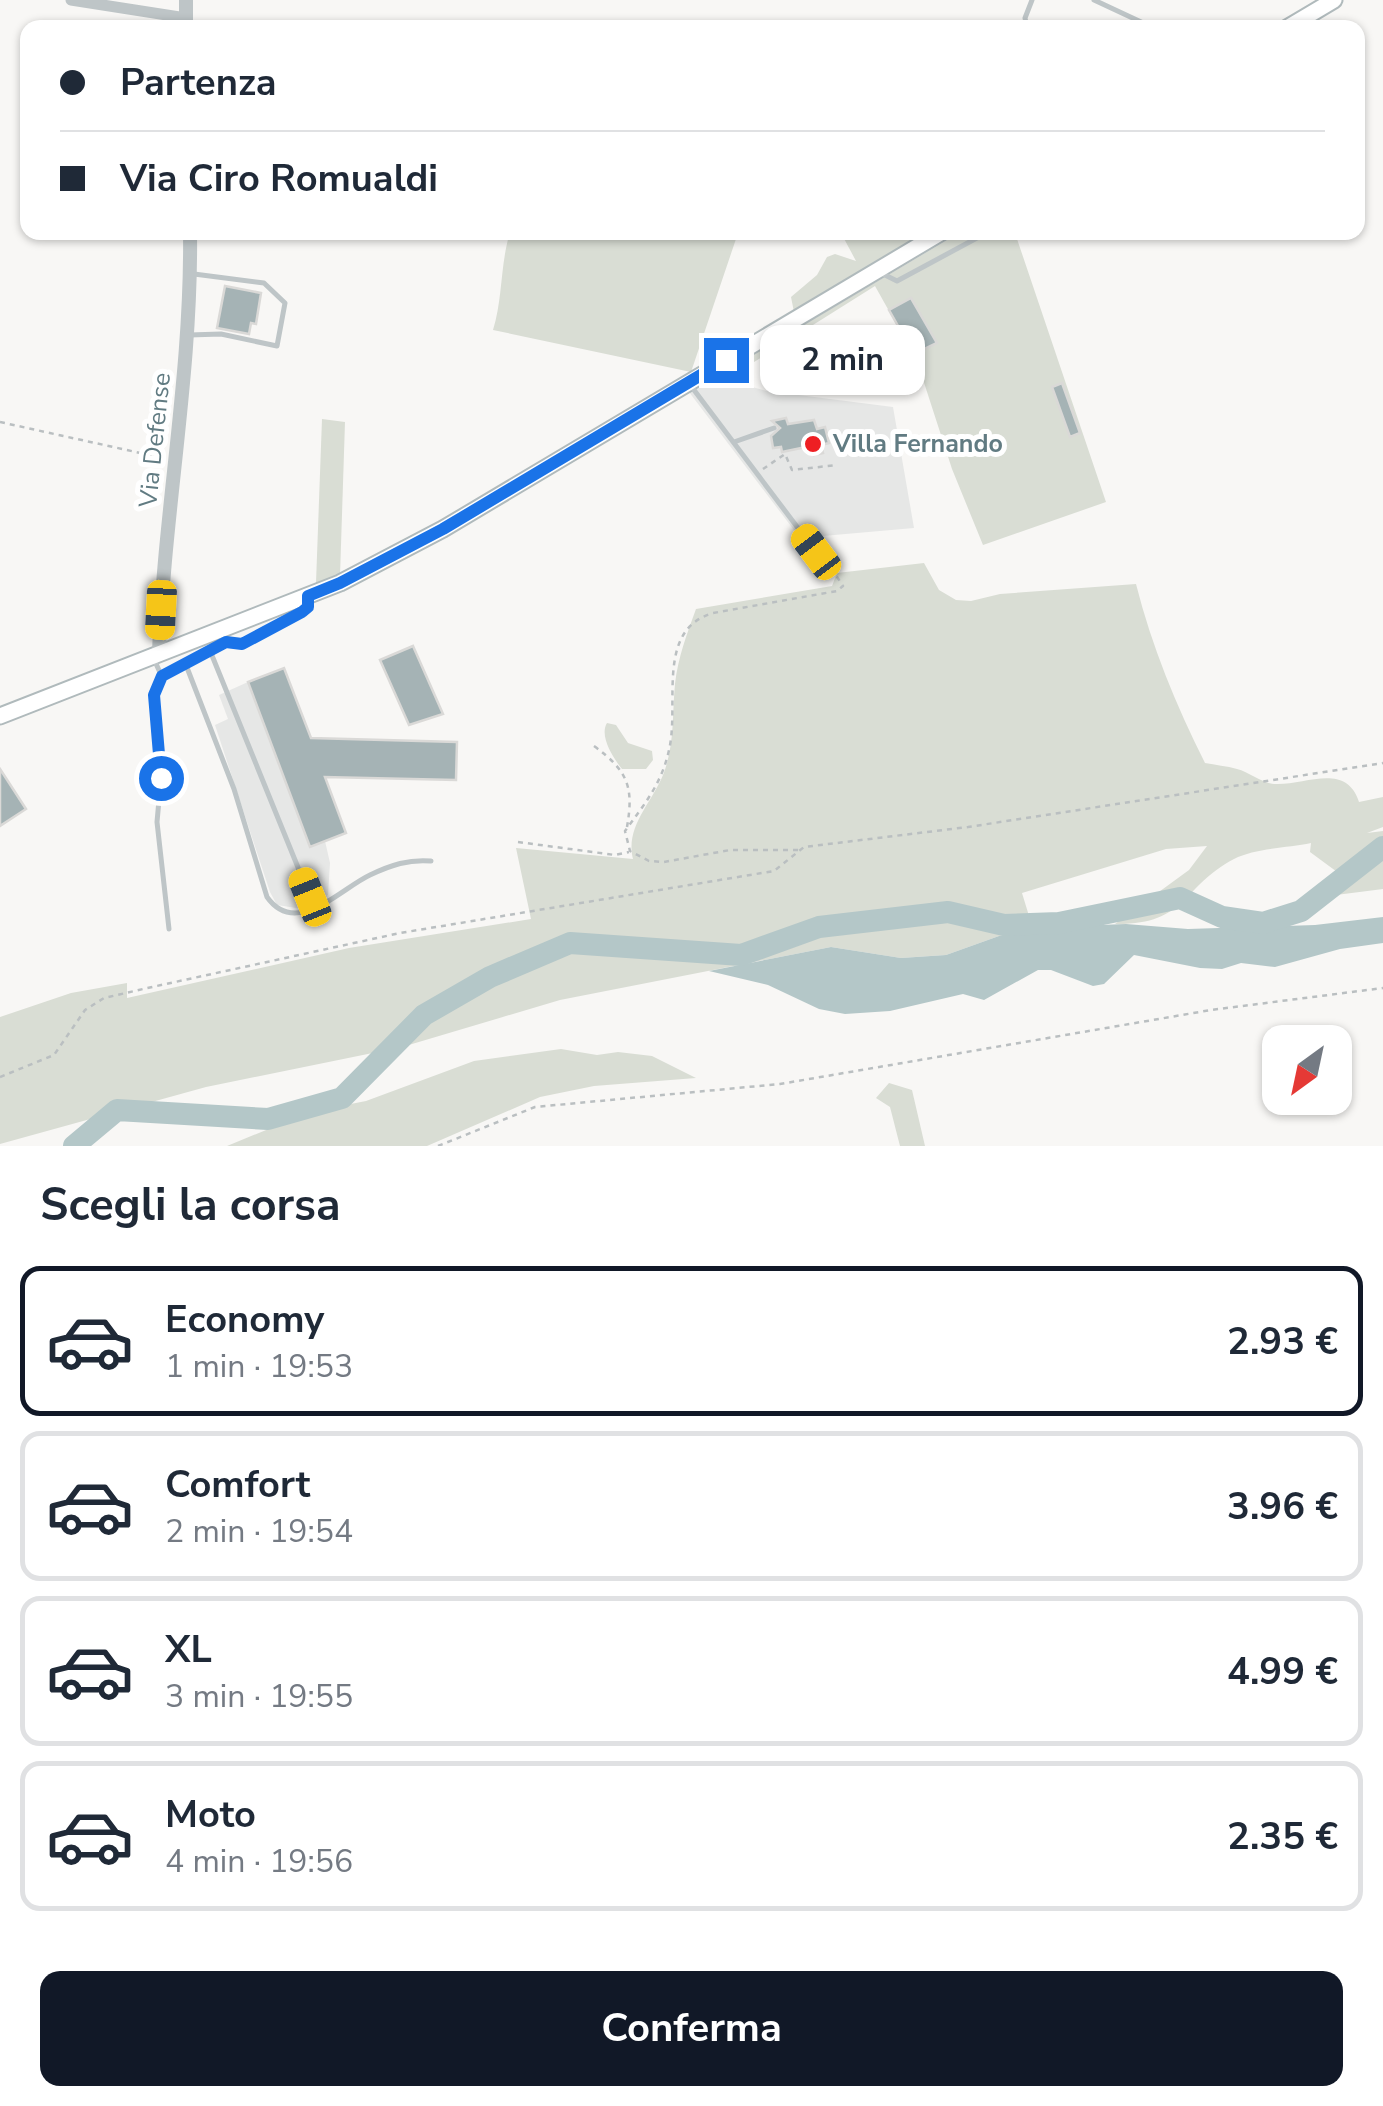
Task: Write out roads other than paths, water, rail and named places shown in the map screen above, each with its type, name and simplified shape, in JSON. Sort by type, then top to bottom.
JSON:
[{"type":"main road","points":[[1300,20],[1334,0]]},
{"type":"main road","points":[[0,716],[156,653],[223,636],[340,583],[443,529],[929,240]]},
{"type":"street","points":[[71,0],[176,20]]},
{"type":"street","name":"Via Defense","points":[[156,653],[190,335],[190,240]]},
{"type":"lane","points":[[1094,0],[1137,20]]},
{"type":"lane","points":[[878,271],[896,281],[973,240]]},
{"type":"lane","points":[[190,274],[264,283],[285,303],[277,346],[221,334],[190,335]]},
{"type":"lane","points":[[689,383],[816,552]]},
{"type":"lane","points":[[734,442],[774,428]]},
{"type":"lane","points":[[162,676],[212,653],[223,636]]},
{"type":"lane","points":[[156,653],[162,676],[154,695],[161,778],[157,822],[169,929]]},
{"type":"lane","points":[[212,653],[310,897]]},
{"type":"lane","points":[[186,665],[234,789],[267,897],[274,907],[286,913],[305,912],[380,871],[413,859],[432,862]]},
{"type":"waterway","points":[[74,1146],[117,1110],[268,1119],[342,1098],[424,1015],[490,977],[570,943],[741,955],[819,927],[948,912],[1004,925],[1059,923],[1180,898],[1222,917],[1263,923],[1301,911],[1383,847]]},
{"type":"place","name":"Villa Fernando","points":[[813,444]]}]
